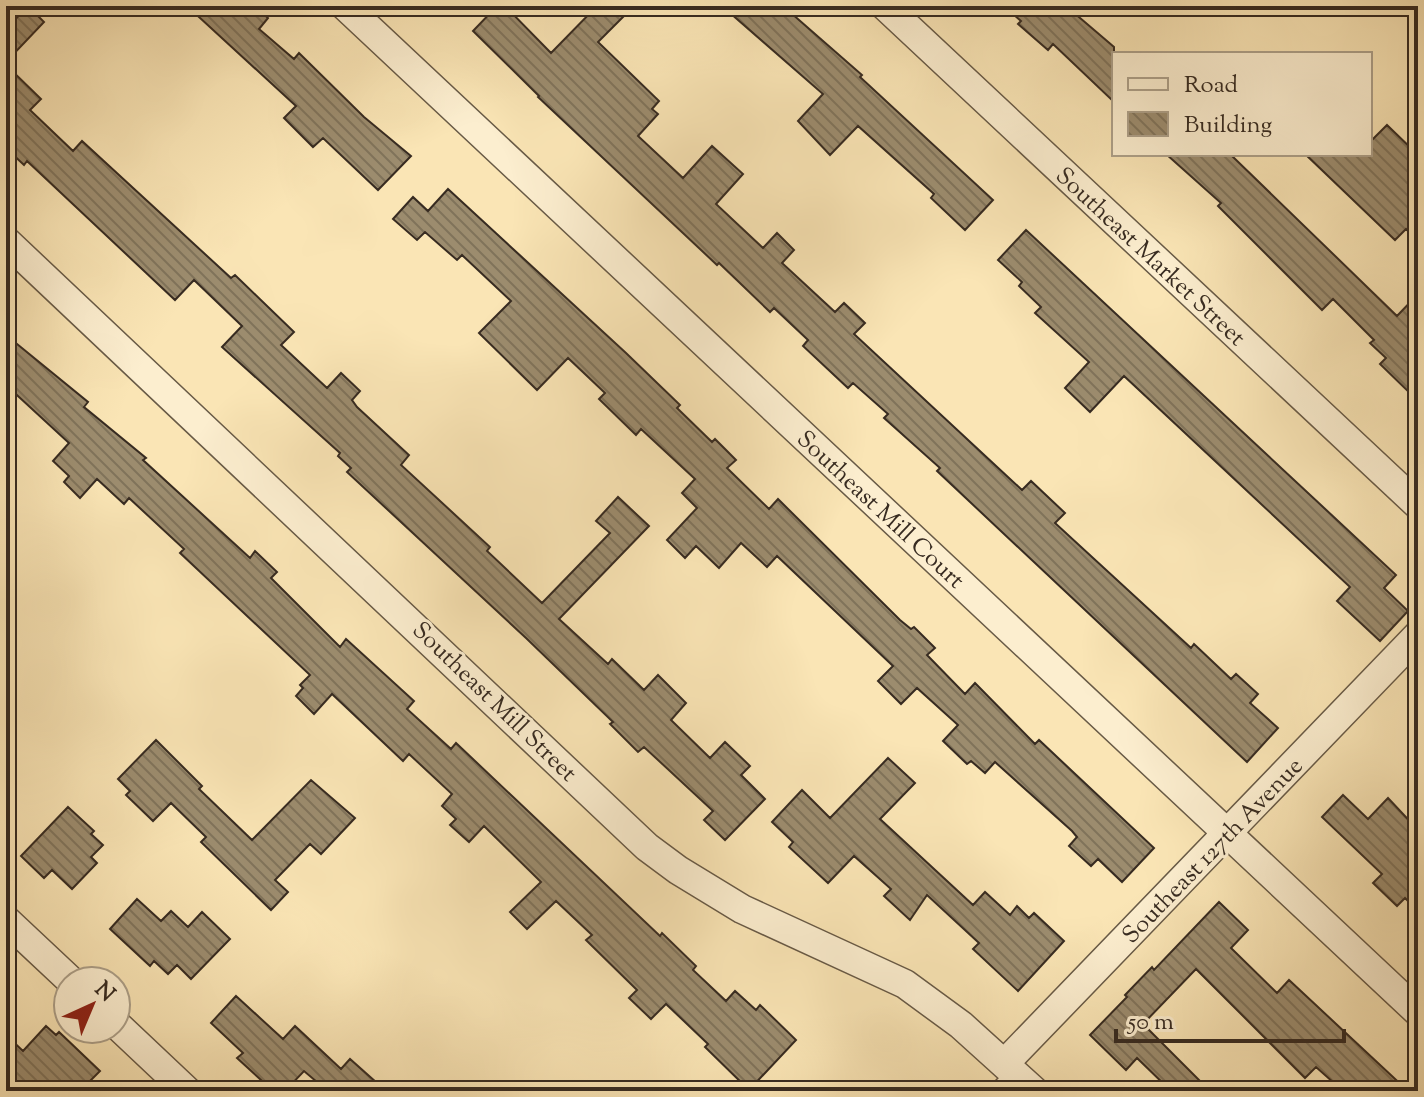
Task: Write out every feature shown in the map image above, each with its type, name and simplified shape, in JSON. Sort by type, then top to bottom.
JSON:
[{"type":"street","name":"Southeast Mill Court","points":[[345,6],[1418,1012]]},
{"type":"street","name":"Southeast Market Street","points":[[885,6],[1418,505]]},
{"type":"street","name":"Southeast Mill Street","points":[[6,241],[647,847],[742,909],[905,984],[961,1025],[1012,1079]]},
{"type":"street","name":"Southeast 127th Avenue","points":[[1012,1079],[1227,835],[1418,635]]},
{"type":"street","points":[[6,920],[54,965]]},
{"type":"street","points":[[132,1039],[187,1091]]},
{"type":"building","points":[[28,6],[44,22],[6,62],[6,29]]},
{"type":"building","points":[[187,6],[255,6],[268,18],[259,29],[294,59],[299,53],[364,117],[411,156],[378,190],[323,138],[313,147],[284,118],[296,106]]},
{"type":"building","points":[[497,6],[505,6],[551,53],[597,6],[634,6],[598,42],[659,101],[652,109],[658,114],[638,136],[683,178],[712,146],[743,174],[716,204],[763,248],[777,233],[794,250],[782,263],[835,312],[844,303],[865,323],[854,334],[1022,490],[1031,481],[1065,513],[1055,523],[1191,648],[1194,644],[1231,679],[1236,674],[1258,694],[1250,703],[1278,728],[1247,762],[937,471],[940,468],[884,418],[888,414],[853,383],[848,388],[803,346],[808,340],[774,308],[770,312],[719,263],[717,265],[538,97],[473,31]]},
{"type":"building","points":[[722,6],[783,6],[862,75],[860,77],[993,200],[965,230],[931,198],[934,194],[858,126],[830,155],[798,121],[823,94]]},
{"type":"building","points":[[1004,6],[1066,6],[1114,47],[1112,100],[1053,44],[1048,50],[1018,24],[1021,21]]},
{"type":"building","points":[[6,65],[41,99],[30,110],[73,151],[82,141],[231,278],[235,275],[294,332],[281,345],[327,388],[341,373],[360,391],[352,400],[357,407],[409,455],[401,465],[490,547],[487,551],[542,603],[610,533],[596,521],[618,497],[649,526],[559,619],[608,664],[612,659],[644,690],[658,675],[686,703],[671,720],[710,758],[725,742],[750,766],[741,775],[765,799],[725,840],[704,820],[713,811],[644,747],[638,752],[610,724],[613,722],[526,638],[347,472],[351,468],[338,456],[340,453],[222,347],[242,326],[194,280],[175,300],[27,161],[24,165],[6,148]]},
{"type":"building","points":[[1387,125],[1418,155],[1418,241],[1406,229],[1395,240],[1307,156],[1372,156],[1372,140]]},
{"type":"building","points":[[1168,156],[1232,156],[1397,316],[1418,294],[1418,401],[1380,364],[1386,358],[1370,343],[1374,340],[1333,299],[1322,310],[1218,206],[1221,203]]},
{"type":"building","points":[[448,189],[626,353],[680,405],[677,408],[712,442],[715,439],[736,460],[727,468],[769,509],[778,499],[900,620],[911,629],[914,627],[935,648],[927,655],[965,694],[975,683],[1035,744],[1039,740],[1154,848],[1122,882],[1098,859],[1091,866],[1069,846],[1077,837],[1072,831],[995,762],[985,773],[971,761],[967,764],[943,741],[958,725],[917,688],[901,704],[878,681],[893,666],[777,556],[767,567],[741,543],[719,568],[696,546],[685,558],[667,540],[697,508],[682,493],[695,479],[641,429],[636,435],[599,399],[605,393],[568,358],[537,390],[479,333],[511,301],[462,255],[457,260],[425,232],[417,240],[393,219],[413,197],[428,211]]},
{"type":"building","points":[[1026,230],[1396,575],[1384,588],[1408,611],[1380,641],[1337,601],[1350,587],[1124,376],[1090,412],[1065,388],[1089,362],[1035,313],[1041,307],[1019,286],[1022,282],[998,260]]},
{"type":"building","points":[[6,335],[88,402],[84,407],[146,458],[143,460],[250,558],[255,551],[277,572],[271,578],[340,647],[346,639],[414,701],[407,709],[451,749],[456,743],[660,936],[662,933],[696,966],[693,970],[726,1001],[735,991],[756,1010],[760,1005],[796,1040],[749,1090],[705,1047],[708,1044],[666,1004],[651,1019],[629,998],[637,990],[586,940],[592,935],[556,901],[527,929],[510,912],[541,882],[484,826],[469,842],[450,825],[456,819],[442,806],[452,794],[409,754],[403,761],[332,694],[314,714],[296,696],[303,688],[300,685],[310,675],[180,553],[184,549],[129,498],[124,504],[97,479],[80,498],[64,482],[69,476],[53,461],[69,443],[6,385]]},
{"type":"building","points":[[156,740],[202,786],[199,789],[252,840],[311,780],[355,818],[321,854],[310,844],[275,880],[288,892],[271,910],[201,842],[206,837],[171,803],[153,821],[126,795],[130,791],[118,779]]},
{"type":"building","points":[[888,758],[915,783],[880,819],[973,905],[985,892],[1010,915],[1017,906],[1029,918],[1034,913],[1064,941],[1018,991],[973,949],[979,943],[927,895],[910,920],[884,896],[891,889],[854,856],[828,883],[789,847],[793,842],[772,822],[802,790],[830,818]]},
{"type":"building","points":[[1343,795],[1368,819],[1388,798],[1418,830],[1418,911],[1405,898],[1397,906],[1373,883],[1382,874],[1322,817]]},
{"type":"building","points":[[68,807],[94,831],[91,834],[103,845],[91,857],[97,863],[72,889],[52,870],[44,878],[21,856]]},
{"type":"building","points":[[137,899],[161,921],[171,911],[188,927],[202,912],[230,939],[191,979],[177,965],[168,974],[154,961],[150,966],[110,929]]},
{"type":"building","points":[[1219,902],[1248,930],[1231,948],[1277,993],[1289,980],[1408,1091],[1343,1091],[1316,1067],[1305,1078],[1196,969],[1143,1024],[1210,1091],[1171,1091],[1137,1058],[1126,1070],[1090,1035],[1152,967],[1154,970]]},
{"type":"building","points":[[236,996],[283,1039],[295,1026],[341,1069],[350,1059],[386,1091],[322,1091],[324,1088],[304,1071],[285,1091],[273,1091],[237,1058],[243,1053],[211,1023]]},
{"type":"building","points":[[46,1026],[52,1031],[52,1045],[73,1045],[100,1071],[80,1091],[6,1091],[6,1035],[23,1051]]}]
